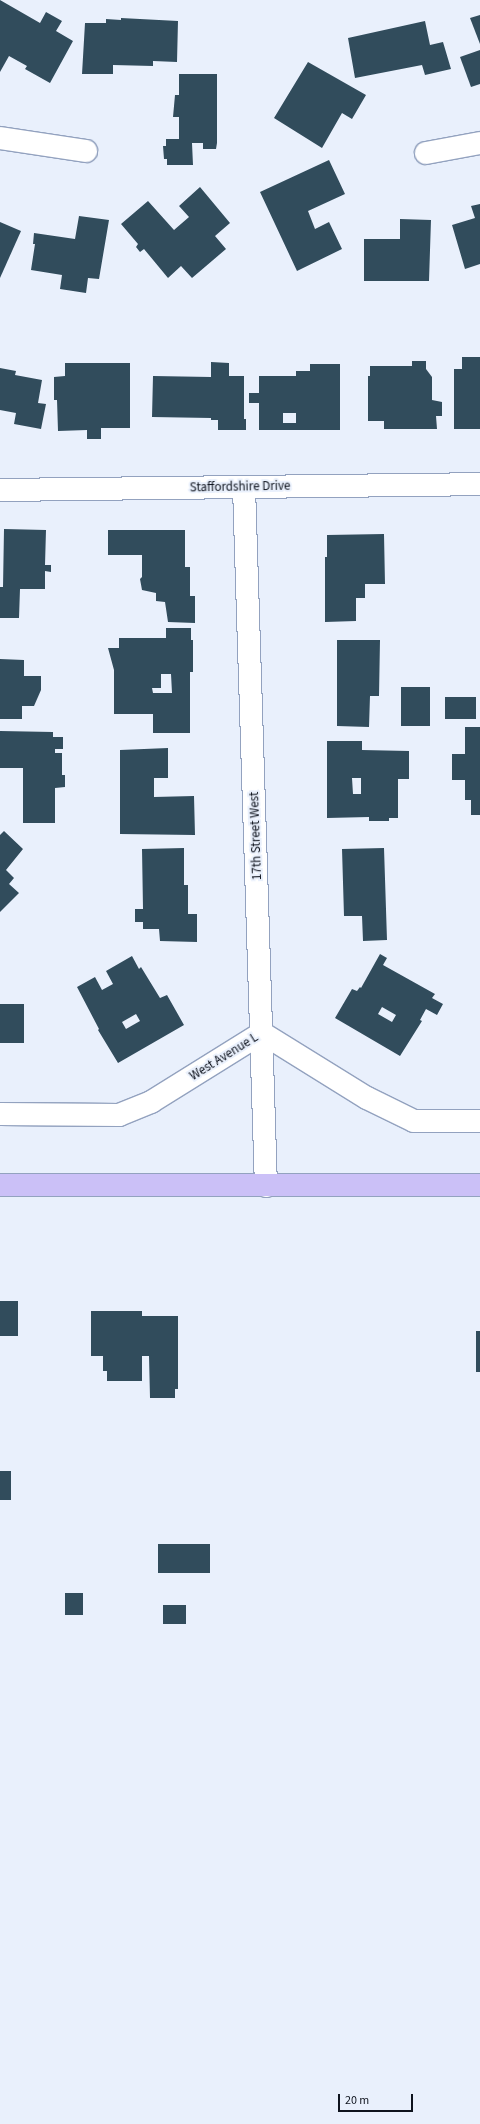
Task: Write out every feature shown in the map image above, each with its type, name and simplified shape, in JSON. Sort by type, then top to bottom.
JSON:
[{"type":"main road","points":[[0,1185],[480,1185]]},
{"type":"street","points":[[0,138],[86,151]]},
{"type":"street","points":[[426,153],[480,143]]},
{"type":"street","name":"Staffordshire Drive","points":[[0,490],[480,484]]},
{"type":"street","name":"17th Street West","points":[[244,487],[266,1186]]},
{"type":"street","name":"West Avenue L","points":[[0,1114],[119,1115],[151,1102],[262,1033],[367,1098],[414,1121],[480,1121]]},
{"type":"building","points":[[0,0],[40,23],[46,12],[62,21],[56,31],[73,41],[50,83],[25,69],[27,66],[9,56],[0,72]]},
{"type":"building","points":[[480,15],[480,44],[470,18]]},
{"type":"building","points":[[121,18],[178,21],[177,62],[153,61],[153,66],[113,65],[113,74],[82,74],[85,23],[106,23],[106,19],[121,20]]},
{"type":"building","points":[[425,21],[430,45],[443,42],[451,69],[425,75],[422,65],[355,78],[348,38]]},
{"type":"building","points":[[480,50],[480,84],[471,87],[460,57]]},
{"type":"building","points":[[308,62],[366,95],[352,119],[342,113],[322,148],[274,118]]},
{"type":"building","points":[[179,74],[217,74],[216,149],[203,149],[203,143],[192,143],[193,165],[167,165],[167,159],[164,159],[163,146],[166,146],[166,139],[179,139],[179,117],[173,117],[175,95],[179,95]]},
{"type":"building","points":[[329,160],[345,194],[308,211],[315,229],[329,222],[342,249],[297,271],[260,192]]},
{"type":"building","points":[[200,187],[230,223],[215,236],[226,249],[192,278],[181,266],[168,278],[144,249],[140,252],[136,247],[138,244],[121,224],[148,201],[174,230],[189,217],[179,206]]},
{"type":"building","points":[[480,204],[480,264],[465,269],[452,225],[475,218],[471,206]]},
{"type":"building","points":[[79,216],[109,220],[99,279],[88,278],[86,293],[60,289],[62,275],[31,270],[35,244],[33,244],[34,233],[75,239]]},
{"type":"building","points":[[400,219],[431,220],[429,281],[364,281],[364,239],[400,239]]},
{"type":"building","points":[[0,222],[21,231],[0,278]]},
{"type":"building","points":[[462,357],[480,357],[480,429],[454,429],[454,369],[462,369]]},
{"type":"building","points":[[412,361],[426,361],[426,369],[432,377],[432,400],[442,402],[442,416],[436,416],[437,429],[384,429],[384,421],[368,421],[368,376],[370,376],[370,366],[412,366]]},
{"type":"building","points":[[211,362],[229,363],[229,376],[244,376],[244,419],[246,419],[246,430],[218,430],[218,420],[211,420],[211,418],[152,417],[153,376],[211,377]]},
{"type":"building","points":[[65,363],[130,363],[130,428],[101,428],[101,439],[87,439],[87,430],[58,431],[57,400],[54,400],[54,377],[65,376]]},
{"type":"building","points":[[310,364],[340,364],[340,430],[259,430],[259,403],[249,403],[249,393],[259,393],[259,376],[296,376],[296,371],[310,371]],"holes":[[[283,413],[296,413],[296,423],[283,423]]]},
{"type":"building","points":[[0,368],[16,371],[15,375],[42,380],[38,403],[46,404],[41,429],[14,424],[16,413],[0,410]]},
{"type":"building","points":[[4,529],[46,530],[45,565],[51,565],[51,572],[45,571],[45,589],[20,589],[19,618],[0,618],[0,587],[3,587]]},
{"type":"building","points":[[108,530],[185,530],[185,567],[190,567],[190,596],[195,596],[195,623],[168,622],[165,602],[156,601],[156,593],[142,590],[140,579],[142,577],[142,555],[108,555]]},
{"type":"building","points":[[384,534],[385,584],[365,584],[365,598],[356,598],[356,621],[325,622],[325,557],[327,557],[327,535]]},
{"type":"building","points":[[166,628],[191,628],[191,640],[193,640],[193,672],[190,672],[190,733],[153,733],[153,714],[114,714],[114,670],[108,648],[119,648],[119,638],[166,638]],"holes":[[[161,674],[171,674],[172,693],[153,693],[152,688],[161,688]]]},
{"type":"building","points":[[337,640],[380,640],[379,696],[370,696],[369,727],[337,726]]},
{"type":"building","points":[[0,659],[24,660],[24,676],[41,676],[41,690],[34,706],[22,706],[22,719],[0,719]]},
{"type":"building","points":[[401,687],[430,687],[430,726],[401,726]]},
{"type":"building","points":[[445,697],[476,697],[476,719],[445,719]]},
{"type":"building","points":[[465,727],[480,727],[480,815],[471,815],[471,800],[465,800],[465,780],[452,780],[452,754],[465,754]]},
{"type":"building","points":[[0,731],[53,732],[53,737],[63,737],[63,749],[55,749],[55,753],[62,753],[62,775],[65,775],[65,787],[55,788],[55,823],[23,823],[23,768],[0,768]]},
{"type":"building","points":[[327,741],[362,741],[362,750],[409,751],[409,779],[398,779],[398,818],[389,818],[389,821],[369,821],[369,817],[327,818]],"holes":[[[352,778],[361,778],[361,794],[353,794]]]},
{"type":"building","points":[[168,748],[168,778],[154,778],[154,797],[194,796],[195,835],[120,834],[120,750]]},
{"type":"building","points":[[4,831],[23,849],[6,870],[14,878],[9,884],[19,893],[0,912],[0,835]]},
{"type":"building","points":[[184,848],[184,885],[188,885],[188,914],[197,914],[197,942],[160,941],[159,929],[143,929],[143,922],[135,922],[135,909],[143,909],[142,849]]},
{"type":"building","points":[[384,848],[387,940],[363,941],[362,916],[344,916],[342,849]]},
{"type":"building","points":[[380,954],[387,958],[383,965],[435,994],[432,998],[443,1004],[437,1015],[426,1009],[420,1020],[422,1021],[400,1056],[335,1018],[352,989],[357,991],[360,987],[361,988]],"holes":[[[382,1007],[396,1015],[392,1022],[378,1014]]]},
{"type":"building","points":[[132,956],[139,969],[141,967],[160,998],[167,995],[184,1025],[118,1063],[98,1030],[99,1029],[77,987],[95,977],[102,990],[113,984],[106,971]],"holes":[[[136,1014],[140,1021],[126,1029],[122,1022]]]},
{"type":"building","points":[[0,1004],[24,1004],[24,1043],[0,1043]]},
{"type":"building","points":[[0,1301],[18,1301],[18,1336],[0,1336]]},
{"type":"building","points":[[91,1311],[142,1311],[142,1316],[178,1316],[178,1389],[175,1389],[175,1398],[150,1398],[149,1356],[142,1356],[142,1381],[107,1381],[107,1371],[103,1371],[103,1356],[91,1356]]},
{"type":"building","points":[[476,1331],[480,1331],[480,1372],[476,1372]]},
{"type":"building","points":[[0,1471],[11,1471],[11,1500],[0,1500]]},
{"type":"building","points":[[158,1544],[210,1544],[210,1573],[158,1573]]},
{"type":"building","points":[[65,1593],[83,1593],[83,1615],[65,1615]]},
{"type":"building","points":[[163,1605],[186,1605],[186,1624],[163,1624]]}]
